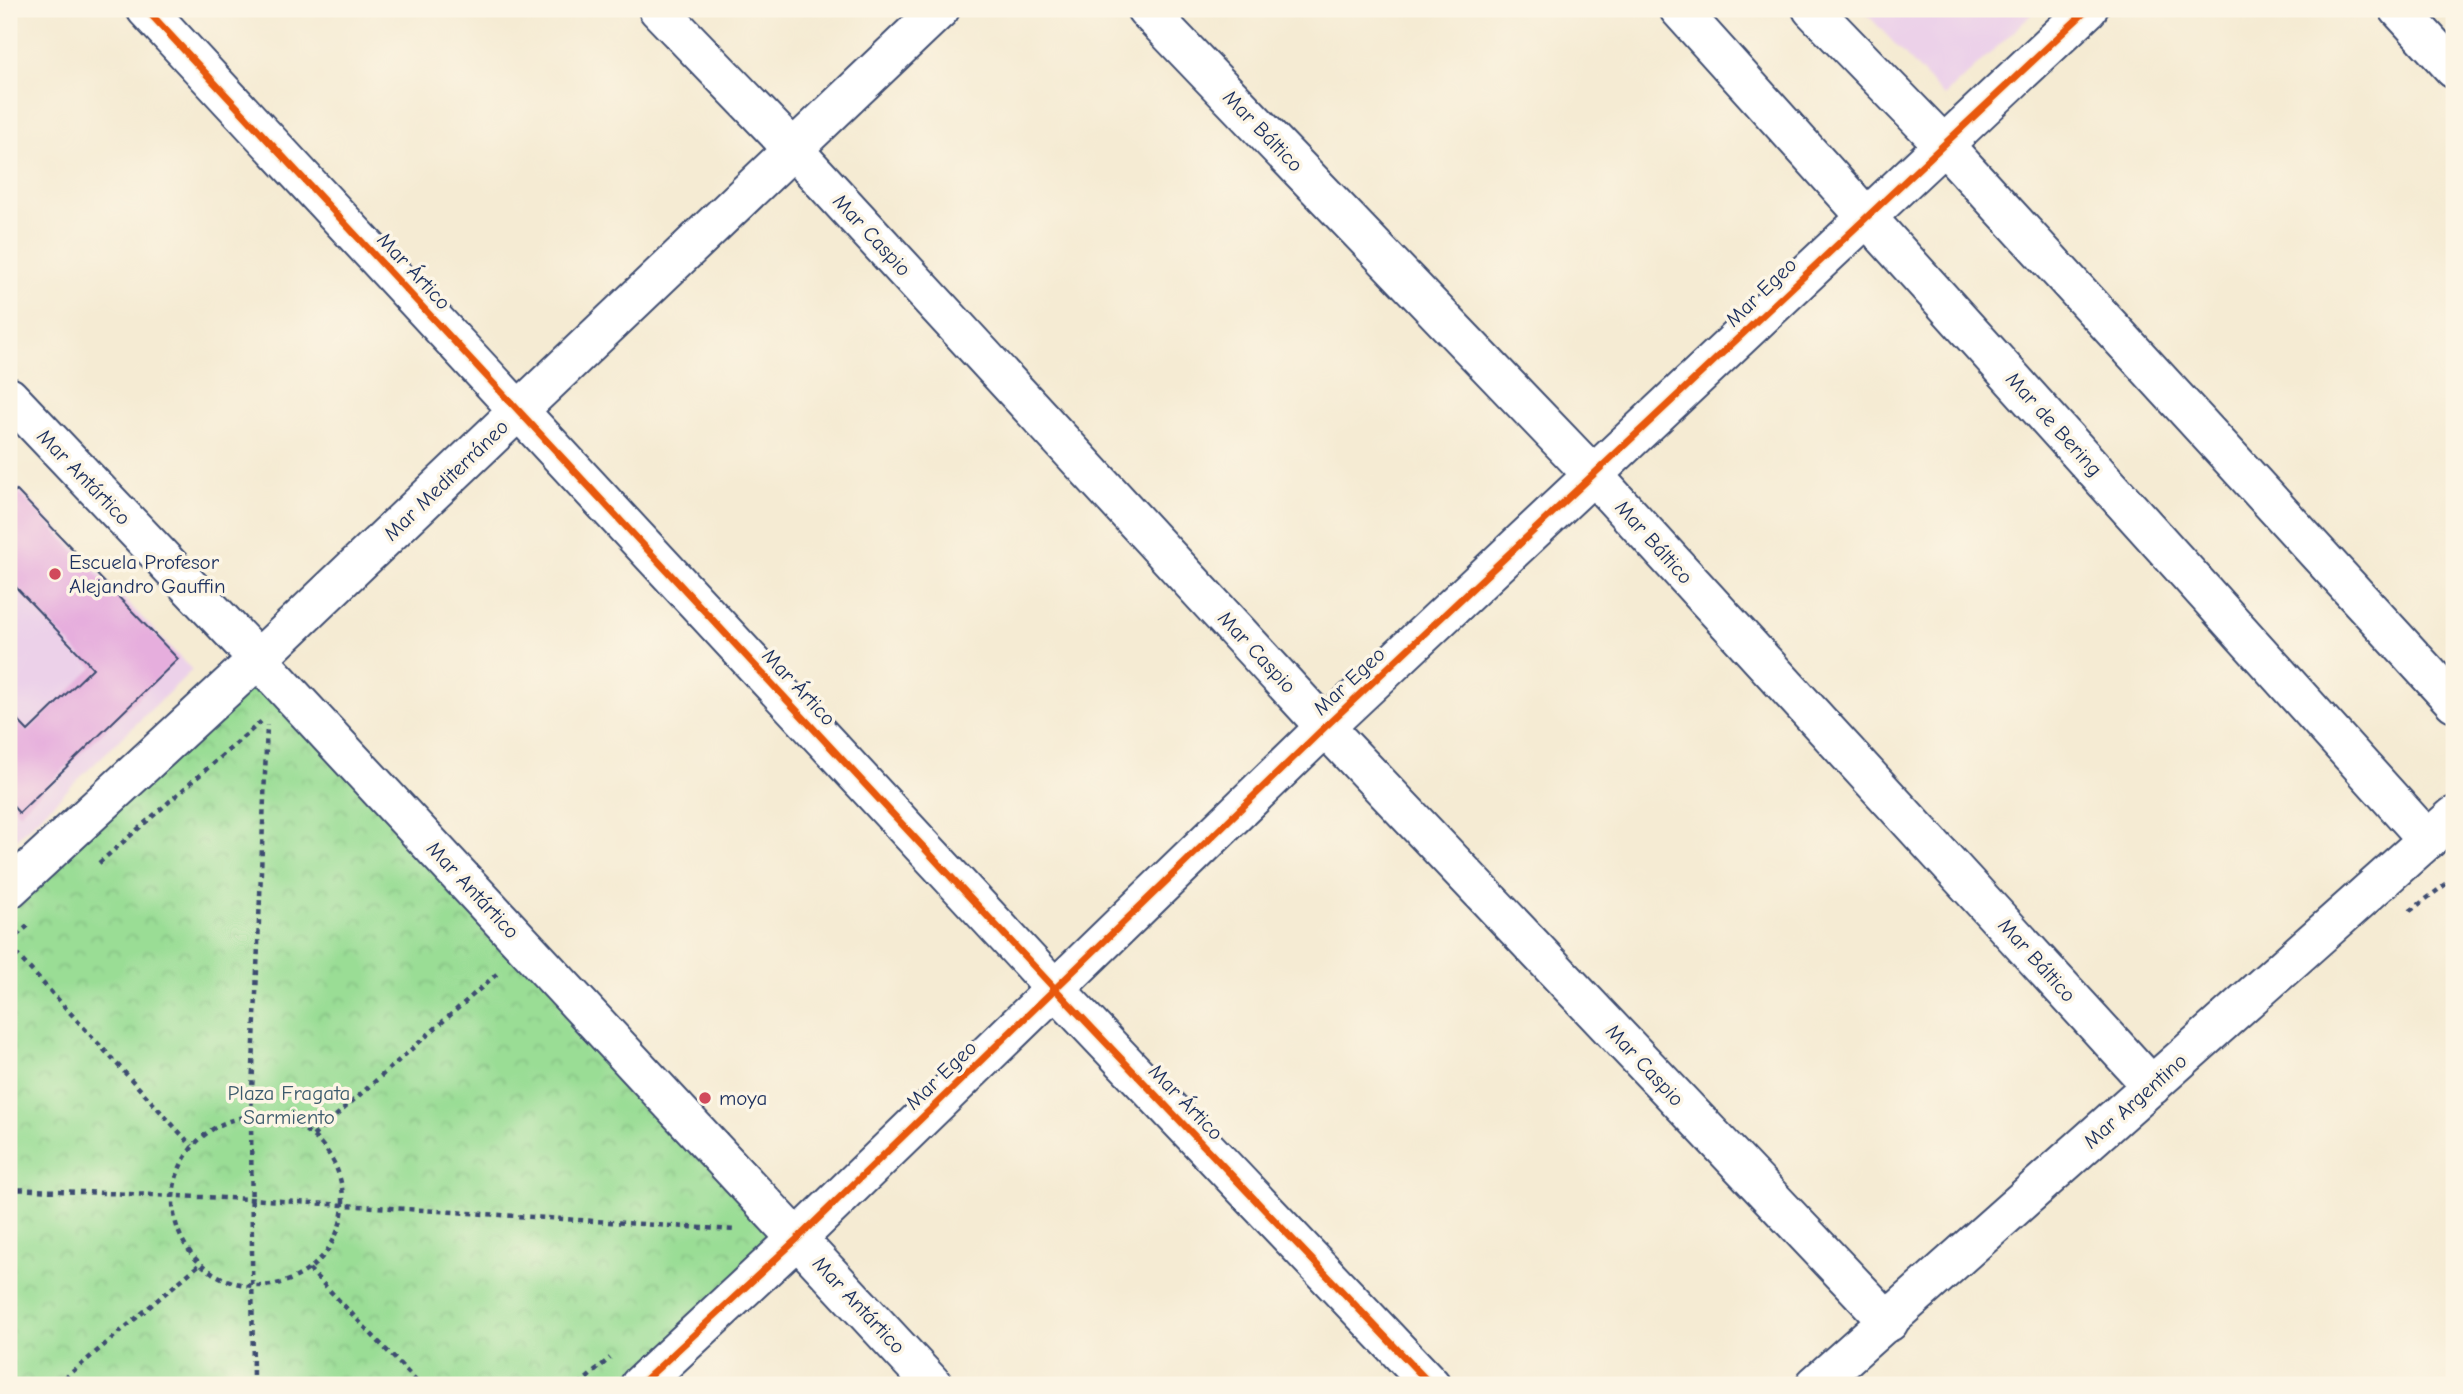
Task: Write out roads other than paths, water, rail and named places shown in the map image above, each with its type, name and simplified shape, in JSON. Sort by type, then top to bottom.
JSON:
[{"type":"street","name":"Mar Ártico","points":[[146,9],[1055,989],[1431,1385]]},
{"type":"street","name":"Mar Caspio","points":[[658,9],[793,149],[1325,727],[1889,1322]]},
{"type":"street","name":"Mar Mediterráneo","points":[[9,890],[258,659],[940,9]]},
{"type":"street","name":"Mar Báltico","points":[[1146,9],[1594,476],[2152,1086]]},
{"type":"street","name":"Mar de Bering","points":[[1679,9],[1867,215],[2441,828]]},
{"type":"street","points":[[1812,9],[1943,144],[2454,702]]},
{"type":"street","name":"Mar Egeo","points":[[640,1385],[797,1239],[1325,727],[2088,9]]},
{"type":"street","points":[[2399,9],[2454,69]]},
{"type":"street","name":"Mar Antártico","points":[[9,397],[258,659],[933,1385]]},
{"type":"street","name":"Mar Argentino","points":[[1815,1385],[1889,1322],[2441,828]]},
{"type":"place","name":"Escuela Profesor Alejandro Gauffin","points":[[55,574]]},
{"type":"place","name":"moya","points":[[705,1098]]},
{"type":"park label","name":"Plaza Fragata Sarmiento","points":[[289,1105]]}]
